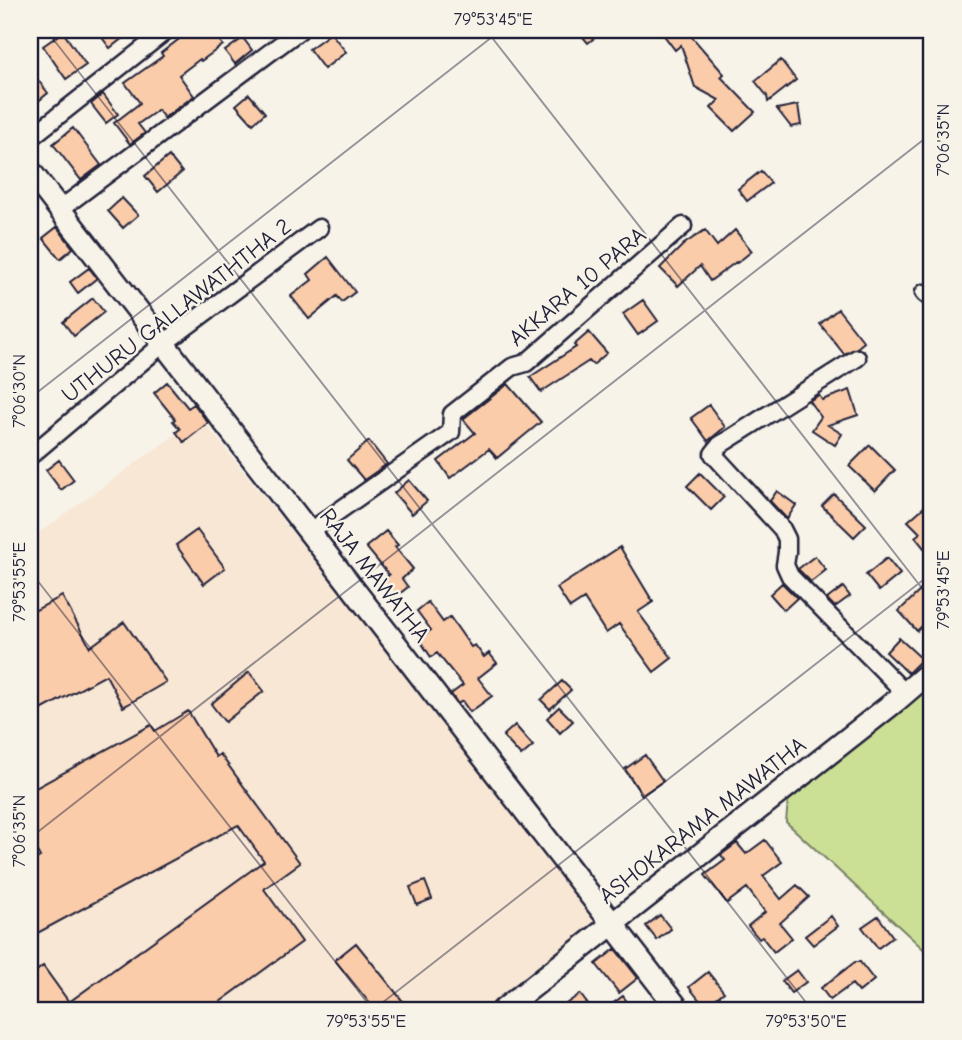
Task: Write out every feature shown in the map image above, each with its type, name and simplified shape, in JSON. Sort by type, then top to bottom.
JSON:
[{"type":"street","points":[[30,138],[167,30]]},
{"type":"street","points":[[60,210],[300,30]]},
{"type":"street","name":"RAJA MAWATHA","points":[[30,172],[676,1009]]},
{"type":"street","name":"AKKARA 10 PARA","points":[[309,532],[451,432],[452,414],[512,367],[526,363],[683,226]]},
{"type":"street","name":"UTHURU GALLAWATHTHA 2","points":[[30,456],[163,344],[319,228]]},
{"type":"street","points":[[857,358],[720,445],[713,454],[782,529],[787,539],[785,565],[790,576],[905,693]]},
{"type":"street","name":"ASHOKARAMA MAWATHA","points":[[503,1010],[932,670]]},
{"type":"shaded area","points":[[200,417],[603,922],[486,1010],[30,1010],[30,539]]},
{"type":"green space","points":[[932,686],[932,957],[786,822],[788,801]]},
{"type":"building","points":[[106,30],[133,30],[110,48],[100,35]]},
{"type":"building","points":[[178,30],[211,30],[223,45],[179,75],[194,96],[164,118],[158,110],[138,124],[145,133],[130,144],[114,123],[140,103],[125,83],[163,56],[161,53],[183,36]]},
{"type":"building","points":[[577,30],[605,30],[588,43]]},
{"type":"building","points":[[660,30],[701,30],[692,37],[724,74],[721,77],[755,112],[734,131],[711,108],[719,100],[695,87],[681,45],[675,50]]},
{"type":"building","points":[[63,32],[86,65],[66,79],[43,46]]},
{"type":"building","points":[[331,33],[346,52],[324,69],[309,49]]},
{"type":"building","points":[[243,38],[252,50],[235,64],[225,51]]},
{"type":"building","points":[[781,60],[796,80],[768,102],[767,96],[755,81]]},
{"type":"building","points":[[30,70],[48,93],[30,108]]},
{"type":"building","points":[[103,94],[118,114],[106,123],[91,104]]},
{"type":"building","points":[[249,94],[265,113],[253,124],[236,105]]},
{"type":"building","points":[[798,105],[801,125],[791,127],[777,109]]},
{"type":"building","points":[[73,128],[101,165],[81,180],[53,144]]},
{"type":"building","points":[[169,156],[182,172],[158,192],[145,176]]},
{"type":"building","points":[[761,171],[771,183],[747,201],[738,189]]},
{"type":"building","points":[[122,198],[138,215],[123,228],[108,211]]},
{"type":"building","points":[[57,227],[73,248],[60,259],[43,238]]},
{"type":"building","points":[[705,230],[717,246],[735,230],[752,251],[710,281],[700,266],[678,286],[660,268],[684,244]]},
{"type":"building","points":[[328,257],[355,292],[342,302],[337,296],[309,319],[291,296],[312,280],[308,274]]},
{"type":"building","points":[[89,268],[97,278],[78,293],[70,282]]},
{"type":"building","points":[[93,298],[104,312],[74,336],[63,322]]},
{"type":"building","points":[[643,300],[658,321],[638,335],[623,314]]},
{"type":"building","points":[[838,309],[864,342],[844,354],[820,324]]},
{"type":"building","points":[[589,332],[607,353],[593,365],[589,361],[541,392],[530,377],[576,347],[574,345]]},
{"type":"building","points":[[167,382],[188,408],[194,404],[208,423],[184,442],[176,432],[180,429],[173,421],[175,419],[154,393]]},
{"type":"building","points":[[508,384],[541,422],[497,458],[489,449],[450,478],[438,461],[475,433],[463,419]]},
{"type":"building","points":[[850,390],[858,415],[828,425],[842,434],[835,445],[812,430],[821,417],[809,401],[819,395],[822,400]]},
{"type":"building","points":[[709,405],[725,427],[708,441],[691,418]]},
{"type":"building","points":[[369,441],[387,464],[364,480],[347,460]]},
{"type":"building","points":[[870,445],[895,470],[875,491],[849,466]]},
{"type":"building","points":[[59,460],[74,480],[61,490],[46,470]]},
{"type":"building","points":[[700,473],[724,497],[711,510],[687,486]]},
{"type":"building","points":[[409,480],[427,501],[412,514],[394,493]]},
{"type":"building","points":[[777,491],[796,505],[787,519],[770,501]]},
{"type":"building","points":[[834,494],[866,525],[854,537],[822,506]]},
{"type":"building","points":[[932,500],[932,558],[915,537],[920,533],[908,521]]},
{"type":"building","points":[[197,530],[225,568],[204,584],[176,545]]},
{"type":"building","points":[[386,531],[413,569],[402,579],[408,587],[394,598],[381,582],[389,575],[366,547]]},
{"type":"building","points":[[620,547],[653,602],[638,612],[672,658],[654,672],[619,624],[606,633],[584,599],[570,608],[557,588]]},
{"type":"building","points":[[815,556],[826,570],[811,582],[798,569]]},
{"type":"building","points":[[887,558],[900,574],[879,591],[866,575]]},
{"type":"building","points":[[782,583],[797,598],[784,610],[770,594]]},
{"type":"building","points":[[843,587],[850,596],[835,607],[827,599]]},
{"type":"building","points":[[923,588],[932,598],[932,616],[917,631],[899,611]]},
{"type":"building","points":[[62,596],[90,647],[124,622],[166,682],[123,707],[106,675],[30,716],[30,613]]},
{"type":"building","points":[[428,602],[443,622],[450,617],[471,647],[475,645],[484,657],[489,653],[497,663],[478,678],[492,696],[470,712],[462,701],[458,704],[451,694],[463,685],[437,653],[431,657],[419,639],[431,630],[417,611]]},
{"type":"building","points":[[899,638],[922,659],[908,673],[886,652]]},
{"type":"building","points":[[249,672],[264,691],[225,722],[211,704]]},
{"type":"building","points":[[562,681],[571,690],[550,709],[541,700]]},
{"type":"building","points":[[559,707],[573,721],[560,733],[547,718]]},
{"type":"building","points":[[188,711],[216,757],[220,754],[300,863],[264,889],[302,942],[209,1010],[30,1010],[30,976],[43,966],[69,1002],[264,861],[238,825],[30,937],[30,863],[40,857],[30,839],[30,791],[151,725],[155,731]]},
{"type":"building","points":[[515,725],[533,746],[521,756],[503,736]]},
{"type":"building","points":[[645,755],[663,781],[642,795],[625,769]]},
{"type":"building","points":[[765,840],[782,862],[763,876],[781,899],[797,885],[809,897],[780,923],[792,938],[774,952],[762,937],[759,939],[748,926],[765,912],[747,888],[727,903],[705,875],[725,860],[721,855],[737,843],[746,854]]},
{"type":"building","points":[[425,881],[432,899],[417,905],[410,887]]},
{"type":"building","points":[[660,915],[671,929],[657,940],[646,926]]},
{"type":"building","points":[[831,916],[838,926],[813,945],[805,936]]},
{"type":"building","points":[[878,916],[893,937],[878,948],[862,927]]},
{"type":"building","points":[[356,943],[410,1010],[375,1010],[335,960]]},
{"type":"building","points":[[615,949],[638,978],[619,993],[596,964]]},
{"type":"building","points":[[855,962],[860,962],[874,980],[859,992],[852,984],[830,1000],[821,988]]},
{"type":"building","points":[[797,970],[806,982],[791,993],[782,981]]},
{"type":"building","points":[[708,972],[724,992],[705,1007],[689,987]]},
{"type":"building","points":[[580,994],[592,1010],[557,1010]]},
{"type":"building","points":[[623,996],[633,1010],[604,1010]]}]
